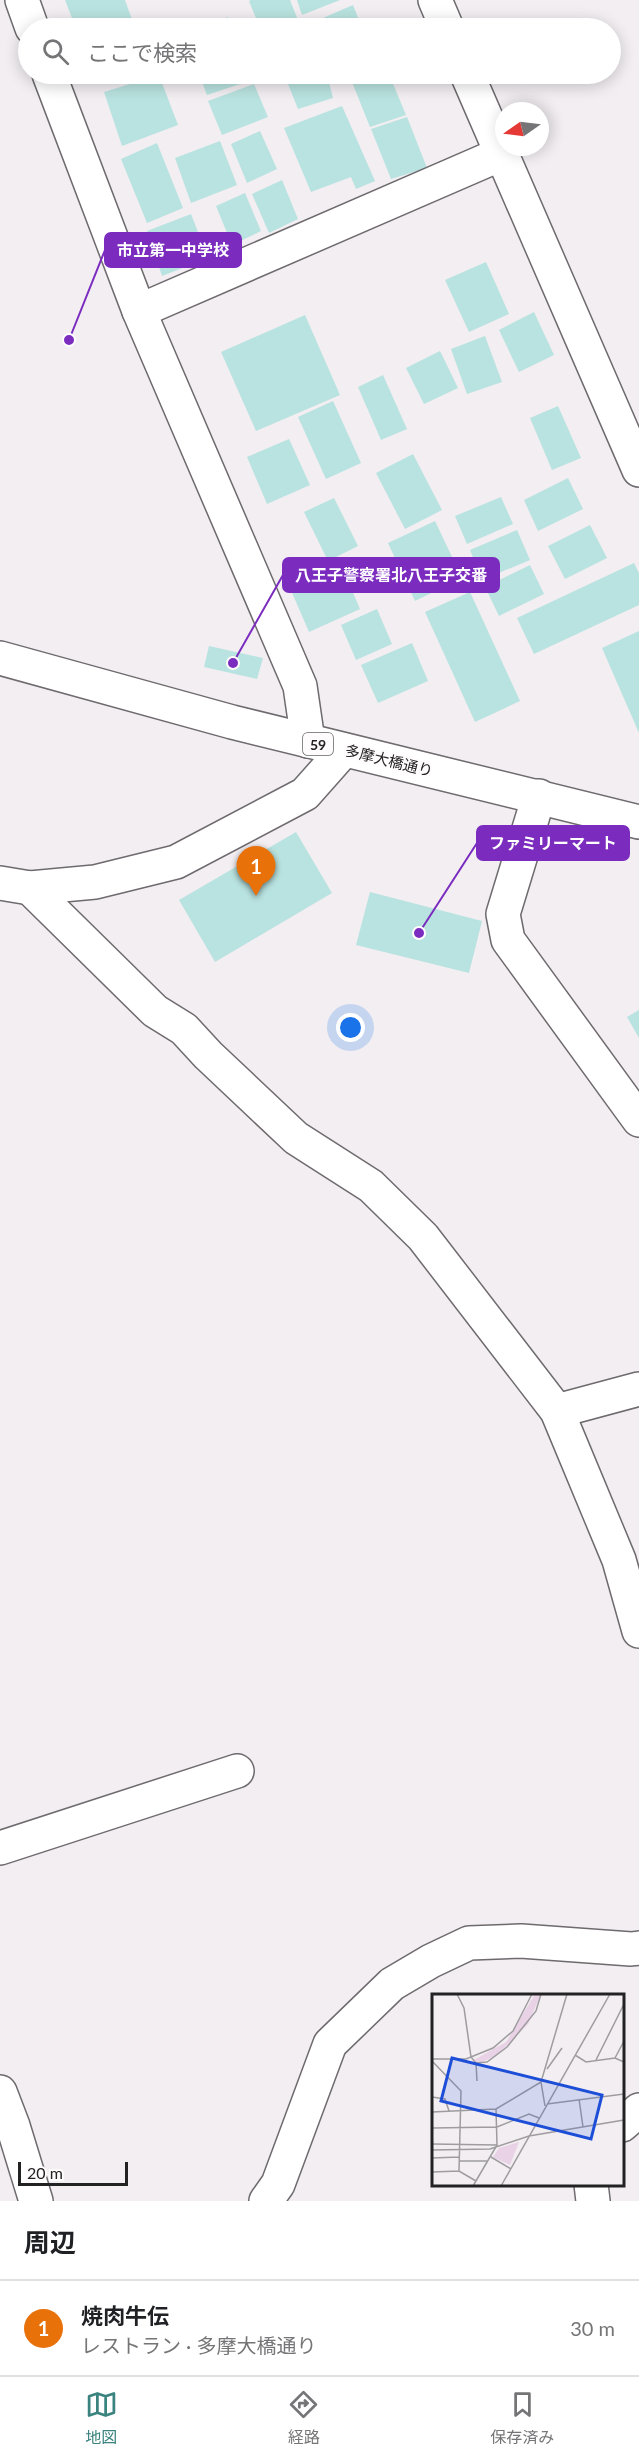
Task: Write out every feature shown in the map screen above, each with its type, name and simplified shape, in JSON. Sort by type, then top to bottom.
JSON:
[{"type":"street","points":[[22,0],[28,18]]},
{"type":"street","points":[[435,0],[443,18]]},
{"type":"street","points":[[53,84],[139,311],[300,686],[308,741]]},
{"type":"street","points":[[471,84],[495,140]]},
{"type":"street","points":[[139,311],[496,156]]},
{"type":"street","points":[[502,156],[639,470]]},
{"type":"street","name":"多摩大橋通り","points":[[0,658],[232,722],[639,822]]},
{"type":"street","points":[[15,886],[95,882],[176,862],[305,794],[344,750]]},
{"type":"street","points":[[539,796],[502,914],[508,940],[639,1120]]},
{"type":"street","points":[[15,886],[155,1011],[184,1029],[208,1055],[296,1138],[371,1186],[423,1237],[557,1411],[619,1560],[639,1631]]},
{"type":"street","points":[[557,1411],[639,1389]]},
{"type":"street","points":[[0,1848],[237,1771]]},
{"type":"street","points":[[266,2201],[278,2184],[330,2044],[392,1984],[431,1961],[469,1943],[521,1941],[639,1948]]},
{"type":"street","points":[[0,2092],[14,2126],[36,2201]]},
{"type":"street","points":[[624,2123],[639,2110]]},
{"type":"street","points":[[591,2186],[592,2201]]},
{"type":"building","points":[[65,0],[125,0],[131,18],[72,18]]},
{"type":"building","points":[[290,0],[297,18],[256,18],[249,1]]},
{"type":"building","points":[[297,0],[340,0],[302,15]]},
{"type":"building","points":[[353,5],[358,18],[323,18]]},
{"type":"building","points":[[130,84],[162,84],[178,125],[122,146],[104,92]]},
{"type":"building","points":[[203,84],[240,84],[207,95]]},
{"type":"building","points":[[254,84],[268,117],[222,135],[208,101]]},
{"type":"building","points":[[288,84],[330,84],[333,98],[298,109]]},
{"type":"building","points":[[353,84],[393,84],[406,115],[370,127]]},
{"type":"building","points":[[342,106],[375,181],[356,189],[351,177],[311,192],[284,128]]},
{"type":"building","points":[[407,117],[427,168],[391,179],[371,129]]},
{"type":"building","points":[[260,131],[277,169],[247,183],[231,144]]},
{"type":"building","points":[[220,141],[237,185],[191,203],[175,158]]},
{"type":"building","points":[[157,143],[183,208],[147,223],[121,159]]},
{"type":"building","points":[[282,180],[298,219],[269,233],[252,194]]},
{"type":"building","points":[[245,193],[261,231],[232,245],[216,206]]},
{"type":"building","points":[[191,214],[208,258],[162,276],[147,231]]},
{"type":"building","points":[[486,262],[509,314],[469,332],[445,280]]},
{"type":"building","points":[[534,312],[554,355],[519,372],[499,330]]},
{"type":"building","points":[[305,315],[340,395],[256,431],[221,352]]},
{"type":"building","points":[[485,336],[502,382],[467,394],[451,349]]},
{"type":"building","points":[[440,351],[458,388],[424,404],[406,368]]},
{"type":"building","points":[[383,375],[407,429],[381,440],[358,387]]},
{"type":"building","points":[[333,401],[361,463],[326,479],[298,417]]},
{"type":"building","points":[[558,406],[581,458],[552,470],[530,418]]},
{"type":"building","points":[[289,439],[310,485],[267,504],[247,457]]},
{"type":"building","points":[[413,454],[442,510],[405,529],[376,473]]},
{"type":"building","points":[[568,478],[583,509],[538,531],[524,500]]},
{"type":"building","points":[[501,497],[513,524],[467,544],[455,516]]},
{"type":"building","points":[[334,498],[358,546],[328,561],[304,512]]},
{"type":"building","points":[[435,521],[462,578],[415,601],[388,543]]},
{"type":"building","points":[[590,525],[607,558],[565,579],[548,546]]},
{"type":"building","points":[[517,530],[530,560],[482,580],[470,550]]},
{"type":"building","points":[[634,563],[639,573],[639,605],[534,654],[517,618]]},
{"type":"building","points":[[341,565],[360,609],[309,632],[290,588]]},
{"type":"building","points":[[530,565],[544,594],[499,616],[485,587]]},
{"type":"building","points":[[470,592],[520,701],[475,722],[425,612]]},
{"type":"building","points":[[377,609],[392,644],[356,660],[341,625]]},
{"type":"building","points":[[639,631],[639,733],[602,648]]},
{"type":"building","points":[[412,643],[428,681],[378,703],[361,665]]},
{"type":"building","points":[[209,646],[263,658],[257,679],[204,667]]},
{"type":"building","points":[[296,832],[332,893],[215,962],[179,900]]},
{"type":"building","points":[[370,892],[482,921],[469,973],[356,945]]},
{"type":"building","points":[[639,1010],[639,1038],[627,1017]]},
{"type":"place","name":"市立第一中学校","points":[[69,340]]},
{"type":"place","name":"八王子警察署北八王子交番","points":[[233,663]]},
{"type":"place","name":"焼肉牛伝","points":[[256,896]]},
{"type":"place","name":"ファミリーマート","points":[[419,933]]}]
